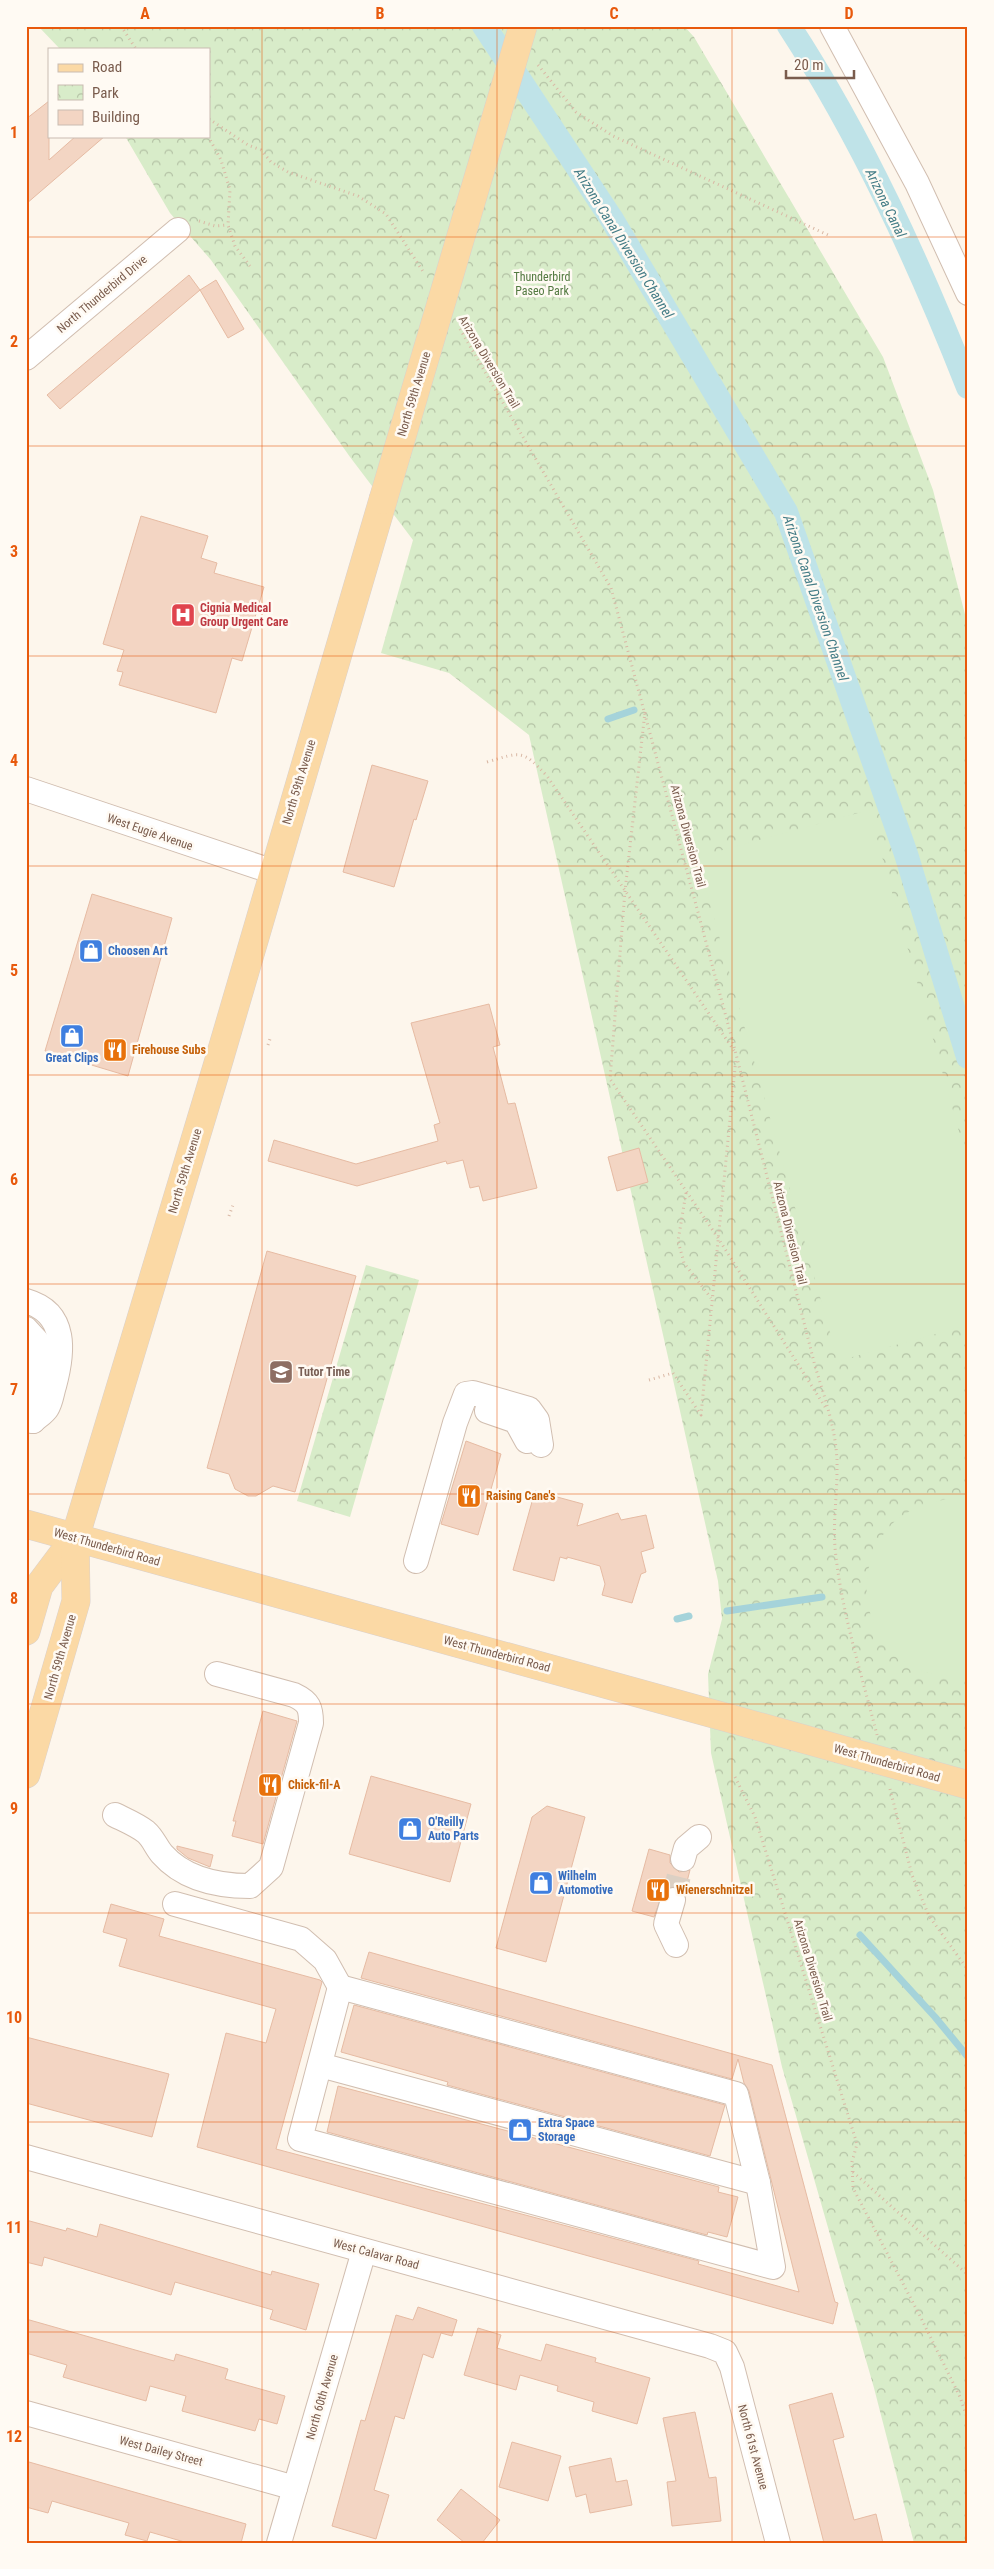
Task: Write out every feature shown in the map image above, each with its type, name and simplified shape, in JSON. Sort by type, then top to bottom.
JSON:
[{"type":"main road","name":"North 59th Avenue","points":[[26,1774],[76,1601],[75,1538],[274,872],[523,26]]},
{"type":"main road","name":"West Thunderbird Road","points":[[26,1524],[968,1785]]},
{"type":"main road","name":"North 59th Avenue","points":[[26,1631],[39,1586],[75,1538]]},
{"type":"street","points":[[832,26],[917,183],[968,293]]},
{"type":"street","name":"North Thunderbird Drive","points":[[26,358],[178,230]]},
{"type":"street","name":"West Eugie Avenue","points":[[26,789],[274,872]]},
{"type":"street","points":[[26,1287],[41,1291],[58,1306],[58,1327],[62,1347],[47,1408],[33,1421]]},
{"type":"street","points":[[26,1301],[33,1303],[48,1315],[58,1327]]},
{"type":"street","points":[[26,1316],[48,1336],[52,1352],[51,1363],[33,1421]]},
{"type":"street","points":[[26,1329],[37,1341],[40,1354],[28,1405],[33,1421]]},
{"type":"street","points":[[416,1561],[459,1411],[472,1408],[503,1415],[516,1421],[534,1443]]},
{"type":"street","points":[[115,1815],[146,1833],[160,1853],[176,1868],[197,1878],[228,1886],[250,1886],[271,1867],[311,1723],[311,1709],[305,1701],[294,1695],[217,1674]]},
{"type":"street","points":[[684,1859],[686,1848],[700,1837]]},
{"type":"street","points":[[673,1900],[666,1924],[676,1945]]},
{"type":"street","points":[[175,1904],[301,1940],[325,1960],[340,1987],[300,2139],[773,2267],[758,2183],[736,2094],[340,1987]]},
{"type":"street","points":[[320,2065],[758,2183]]},
{"type":"street","name":"West Calavar Road","points":[[26,2157],[710,2346],[725,2352]]},
{"type":"street","name":"North 60th Avenue","points":[[279,2543],[364,2251]]},
{"type":"street","name":"North 61st Avenue","points":[[725,2352],[732,2367],[772,2542]]},
{"type":"street","name":"West Dailey Street","points":[[26,2413],[295,2488]]},
{"type":"path","points":[[121,26],[135,48]]},
{"type":"path","points":[[538,63],[576,112],[614,136],[828,234]]},
{"type":"path","points":[[210,120],[248,145],[261,150],[271,162],[288,172],[351,194],[386,214],[427,279]]},
{"type":"path","points":[[209,138],[221,160],[230,190],[228,225],[235,246],[250,266]]},
{"type":"path","points":[[215,226],[228,225]]},
{"type":"path","name":"Arizona Diversion Trail","points":[[459,327],[611,588],[646,710],[815,1366],[830,1414],[838,1469],[834,1498],[836,1556],[842,1597],[878,1741]]},
{"type":"path","name":"Arizona Diversion Trail","points":[[646,710],[625,891],[610,1079],[718,1238],[830,1414]]},
{"type":"path","name":"Arizona Diversion Trail","points":[[487,762],[517,754],[530,757],[547,776],[736,1054],[701,1415],[673,1373],[649,1380]]},
{"type":"path","points":[[268,1045],[270,1039]]},
{"type":"path","points":[[686,1193],[678,1241],[684,1263],[712,1298]]},
{"type":"path","points":[[229,1216],[233,1205]]},
{"type":"path","name":"Arizona Diversion Trail","points":[[735,1777],[758,1825],[857,2144],[852,2162],[853,2188],[921,2318],[960,2397],[968,2420]]},
{"type":"path","points":[[888,1779],[912,1875],[929,1916],[968,1970]]},
{"type":"path","points":[[852,2172],[968,2275]]},
{"type":"green space","name":"Thunderbird Paseo Park","points":[[38,26],[684,26],[694,37],[883,357],[933,490],[968,626],[968,2543],[914,2543],[874,2388],[782,2067],[711,1753],[708,1674],[722,1619],[718,1581],[529,735],[449,673],[381,653],[413,540],[350,457],[211,260],[170,213],[126,138],[210,138],[210,48],[59,48]]},
{"type":"green space","points":[[869,810],[968,1164],[968,1325],[838,1361],[697,857]]},
{"type":"green space","points":[[366,1265],[419,1280],[350,1517],[297,1501]]},
{"type":"green space","points":[[946,1499],[968,1501],[968,1675],[949,1676],[931,1674],[919,1670],[899,1658],[884,1642],[874,1624],[868,1603],[867,1581],[871,1560],[880,1540],[899,1517],[925,1505]]},
{"type":"building","points":[[48,102],[49,160],[74,138],[103,138],[26,204],[26,119]]},
{"type":"building","points":[[189,275],[200,290],[60,409],[47,395]]},
{"type":"building","points":[[216,280],[244,329],[228,338],[200,290]]},
{"type":"building","name":"Cignia Medical Group Urgent Care","points":[[141,516],[208,536],[201,558],[217,563],[214,573],[264,587],[242,661],[232,658],[216,713],[119,685],[123,672],[117,671],[124,650],[103,644]]},
{"type":"building","points":[[372,765],[428,781],[416,820],[414,819],[394,887],[343,872]]},
{"type":"building","points":[[92,894],[172,918],[128,1076],[45,1051]]},
{"type":"building","points":[[489,1004],[500,1045],[493,1047],[508,1104],[515,1103],[537,1188],[483,1201],[479,1186],[470,1188],[463,1160],[447,1164],[446,1161],[357,1186],[268,1161],[274,1140],[356,1164],[438,1141],[434,1125],[440,1123],[411,1023]]},
{"type":"building","points":[[639,1148],[648,1182],[617,1191],[608,1157]]},
{"type":"building","name":"Tutor Time","points":[[267,1251],[356,1276],[295,1492],[273,1486],[256,1496],[248,1496],[235,1489],[229,1474],[207,1468]]},
{"type":"building","name":"Raising Cane's","points":[[466,1441],[501,1454],[478,1535],[441,1524]]},
{"type":"building","points":[[535,1491],[583,1504],[577,1526],[618,1513],[621,1520],[646,1515],[654,1548],[641,1552],[646,1572],[641,1574],[632,1603],[602,1595],[605,1584],[600,1566],[567,1557],[567,1559],[560,1557],[554,1581],[513,1570]]},
{"type":"building","name":"Chick-fil-A","points":[[263,1711],[297,1721],[263,1844],[232,1836],[236,1821],[233,1821]]},
{"type":"building","name":"O'Reilly Auto Parts","points":[[371,1776],[471,1804],[450,1882],[349,1854]]},
{"type":"building","name":"Wilhelm Automotive","points":[[547,1806],[585,1817],[546,1962],[496,1948],[532,1817]]},
{"type":"building","points":[[177,1846],[213,1855],[210,1867],[188,1858],[177,1849]]},
{"type":"building","points":[[649,1849],[670,1855],[670,1863],[679,1872],[690,1870],[684,1893],[676,1887],[664,1890],[654,1917],[632,1911]]},
{"type":"building","points":[[111,1904],[164,1919],[159,1936],[322,1982],[276,2149],[699,2261],[698,2264],[799,2292],[749,2091],[744,2083],[738,2059],[732,2079],[361,1978],[369,1952],[772,2065],[835,2302],[838,2303],[833,2324],[197,2147],[226,2033],[266,2043],[276,2009],[119,1966],[127,1939],[103,1932]]},
{"type":"building","points":[[354,2005],[725,2105],[710,2156],[447,2085],[448,2082],[341,2052]]},
{"type":"building","points":[[26,2037],[169,2074],[152,2137],[26,2103]]},
{"type":"building","points":[[338,2086],[719,2187],[718,2192],[738,2197],[727,2237],[708,2232],[707,2235],[327,2132]]},
{"type":"building","points":[[26,2220],[66,2231],[67,2228],[97,2237],[100,2224],[271,2275],[272,2271],[319,2284],[306,2330],[270,2319],[273,2310],[175,2282],[171,2295],[44,2257],[42,2266],[26,2262]]},
{"type":"building","points":[[418,2307],[457,2320],[452,2336],[441,2333],[433,2358],[423,2354],[404,2419],[395,2416],[374,2490],[389,2495],[376,2539],[332,2526],[361,2420],[365,2421],[396,2315],[413,2320]]},
{"type":"building","points":[[26,2319],[174,2361],[176,2354],[228,2369],[225,2379],[285,2396],[277,2424],[259,2419],[255,2431],[182,2411],[186,2396],[150,2386],[146,2401],[63,2377],[67,2365],[26,2353]]},
{"type":"building","points":[[478,2328],[501,2335],[497,2348],[541,2361],[546,2344],[596,2358],[595,2362],[650,2378],[637,2424],[592,2411],[594,2402],[557,2391],[558,2386],[520,2375],[516,2390],[464,2375]]},
{"type":"building","points":[[832,2393],[844,2437],[833,2440],[854,2520],[876,2514],[883,2543],[824,2543],[789,2405]]},
{"type":"building","points":[[695,2412],[709,2478],[716,2477],[721,2521],[672,2526],[667,2482],[676,2481],[663,2418]]},
{"type":"building","points":[[512,2442],[561,2456],[548,2501],[499,2487]]},
{"type":"building","points":[[611,2458],[616,2482],[627,2480],[632,2505],[590,2513],[586,2494],[576,2497],[569,2467]]},
{"type":"building","points":[[29,2462],[246,2524],[241,2543],[188,2543],[150,2532],[147,2541],[125,2535],[129,2523],[52,2501],[48,2513],[26,2507],[26,2473]]},
{"type":"building","points":[[461,2489],[500,2520],[482,2543],[465,2543],[437,2520]]},
{"type":"waterway","name":"Arizona Canal Diversion Channel","points":[[484,26],[611,218],[786,512],[906,854],[968,1057]]},
{"type":"waterway","name":"Arizona Canal","points":[[789,26],[841,112],[888,202],[930,294],[968,387]]},
{"type":"waterway","points":[[608,719],[634,710]]},
{"type":"waterway","points":[[727,1611],[822,1597]]},
{"type":"waterway","points":[[677,1619],[689,1616]]},
{"type":"waterway","points":[[860,1935],[935,2017],[968,2057]]},
{"type":"tunnel","points":[[673,1900],[683,1859]]},
{"type":"place","name":"Cignia Medical Group Urgent Care","points":[[183,615]]},
{"type":"place","name":"Choosen Art","points":[[91,951]]},
{"type":"place","name":"Great Clips","points":[[72,1036]]},
{"type":"place","name":"Firehouse Subs","points":[[115,1050]]},
{"type":"place","name":"Tutor Time","points":[[281,1372]]},
{"type":"place","name":"Raising Cane's","points":[[469,1496]]},
{"type":"place","name":"Chick-fil-A","points":[[270,1785]]},
{"type":"place","name":"O'Reilly Auto Parts","points":[[410,1829]]},
{"type":"place","name":"Wilhelm Automotive","points":[[541,1883]]},
{"type":"place","name":"Wienerschnitzel","points":[[658,1890]]},
{"type":"place","name":"Extra Space Storage","points":[[520,2130]]}]
